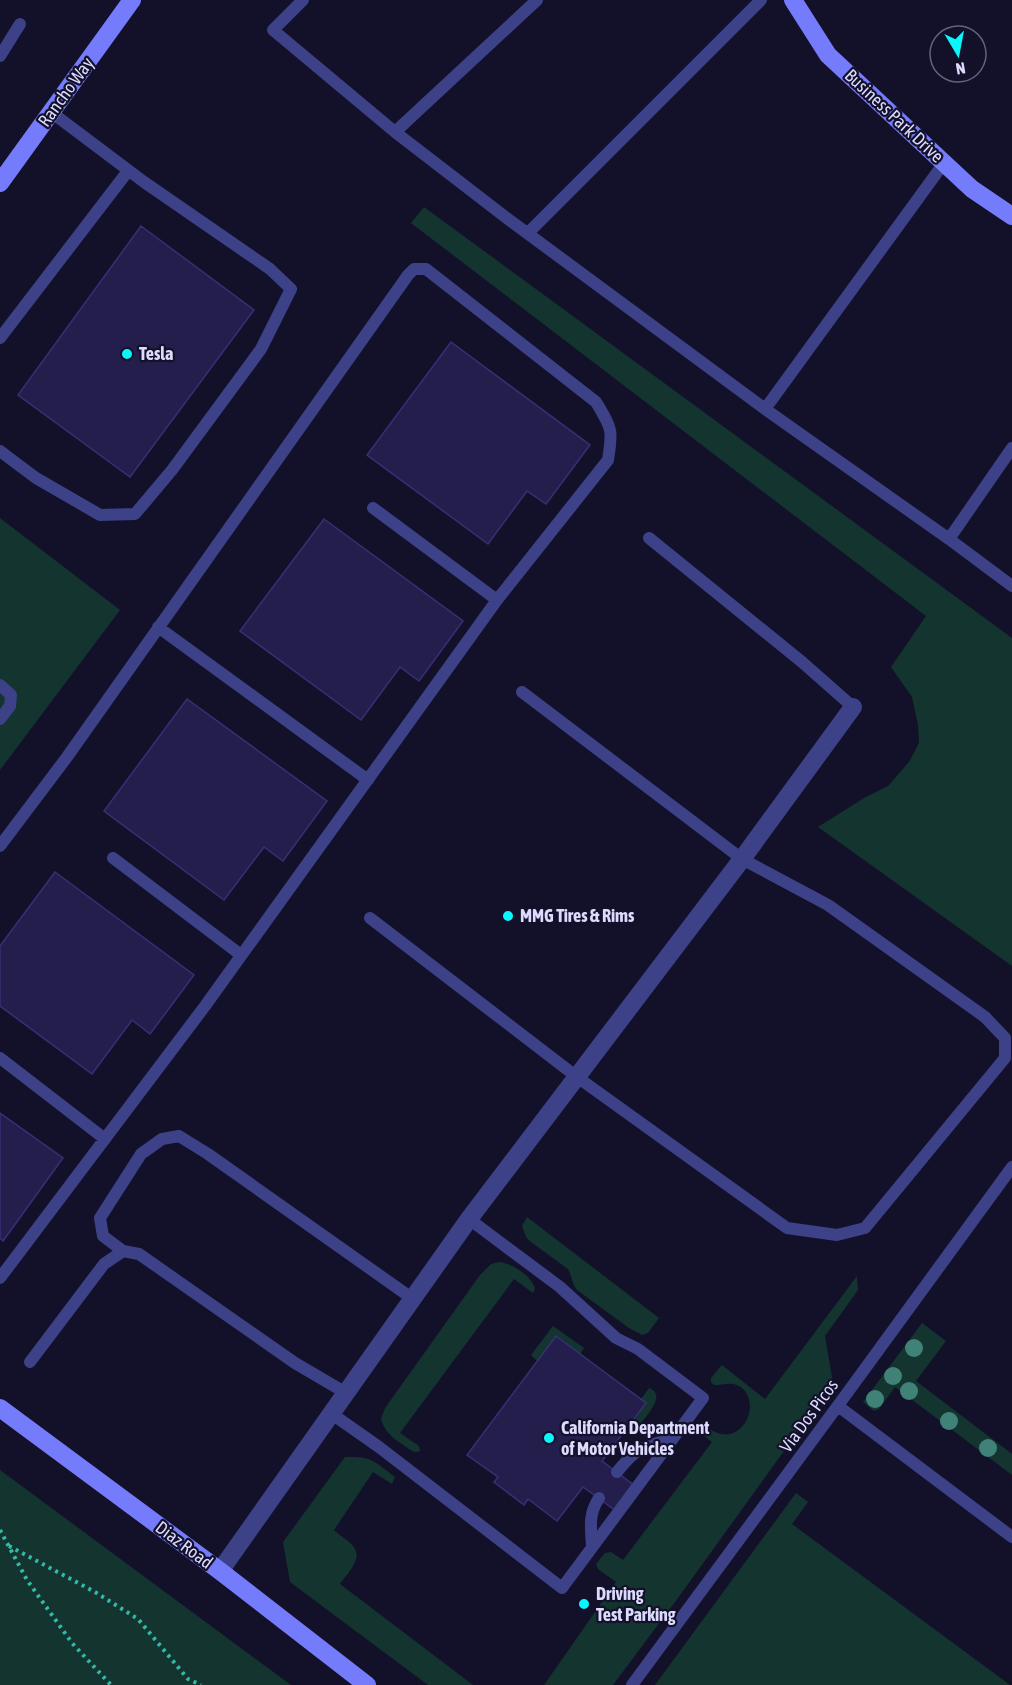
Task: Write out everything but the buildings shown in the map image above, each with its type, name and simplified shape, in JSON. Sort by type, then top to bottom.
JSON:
[{"type":"street","name":"Rancho Way","points":[[0,183],[132,0]]},
{"type":"street","name":"Business Park Drive","points":[[793,0],[828,55],[972,189],[1012,216]]},
{"type":"street","points":[[220,1571],[470,1219],[742,859],[853,707]]},
{"type":"street","name":"Diaz Road","points":[[0,1408],[220,1571],[367,1685]]},
{"type":"lane","points":[[303,0],[273,30],[394,132],[765,409],[1012,586]]},
{"type":"lane","points":[[394,132],[537,0]]},
{"type":"lane","points":[[528,233],[761,0]]},
{"type":"lane","points":[[0,56],[20,24]]},
{"type":"lane","points":[[0,451],[36,478],[100,515],[135,514],[172,470],[261,349],[291,289],[270,269],[128,171],[51,112]]},
{"type":"lane","points":[[765,409],[944,164]]},
{"type":"lane","points":[[0,338],[128,171]]},
{"type":"lane","points":[[0,846],[67,757],[414,269],[426,269],[596,402],[609,424],[612,436],[608,460],[497,600],[205,1006],[0,1278]]},
{"type":"lane","points":[[949,539],[1012,448]]},
{"type":"lane","points":[[373,508],[497,600]]},
{"type":"lane","points":[[649,538],[802,662],[853,707]]},
{"type":"lane","points":[[158,627],[368,780]]},
{"type":"lane","points":[[0,685],[11,695],[10,706],[0,719]]},
{"type":"lane","points":[[370,918],[577,1077],[787,1228],[837,1235],[865,1228],[1005,1058],[1005,1038],[985,1017],[828,905],[742,859],[522,692]]},
{"type":"lane","points":[[113,858],[241,955]]},
{"type":"lane","points":[[0,1058],[105,1139]]},
{"type":"lane","points":[[346,1393],[295,1363],[139,1254],[123,1251],[103,1236],[99,1218],[141,1154],[162,1139],[179,1136],[208,1154],[413,1299]]},
{"type":"lane","name":"Via Dos Picos","points":[[632,1685],[1012,1167]]},
{"type":"lane","points":[[332,1414],[387,1453],[562,1588],[703,1398],[638,1349],[616,1338],[560,1287],[470,1219]]},
{"type":"lane","points":[[30,1362],[104,1264],[123,1251]]},
{"type":"lane","points":[[838,1406],[1012,1537]]},
{"type":"lane","points":[[617,1472],[640,1448],[672,1439]]},
{"type":"lane","points":[[592,1546],[591,1512],[598,1498]]},
{"type":"path","points":[[0,1530],[27,1580],[72,1643],[111,1685]]},
{"type":"path","points":[[9,1546],[95,1592],[138,1619],[189,1679],[201,1685]]},
{"type":"green space","points":[[424,207],[1012,638],[1012,966],[818,827],[888,786],[909,762],[919,743],[912,697],[891,667],[926,616],[411,223]]},
{"type":"green space","points":[[0,518],[120,610],[0,770]]},
{"type":"green space","points":[[527,1217],[659,1318],[648,1333],[642,1335],[629,1328],[577,1290],[568,1269],[526,1237],[522,1226]]},
{"type":"green space","points":[[499,1262],[521,1271],[530,1279],[535,1289],[533,1293],[514,1279],[400,1433],[419,1446],[420,1451],[414,1452],[386,1430],[381,1419],[385,1408],[480,1275],[491,1264]]},
{"type":"green space","points":[[857,1276],[858,1290],[825,1336],[833,1383],[613,1685],[544,1685],[616,1582],[598,1569],[596,1564],[605,1553],[611,1552],[623,1560],[712,1442],[700,1433],[698,1428],[700,1423],[712,1431],[731,1434],[745,1423],[750,1406],[749,1398],[744,1390],[734,1384],[714,1385],[711,1378],[722,1365],[765,1399]]},
{"type":"green space","points":[[922,1323],[946,1341],[916,1381],[1012,1454],[1012,1475],[895,1387],[879,1409],[874,1411],[863,1402]]},
{"type":"green space","points":[[553,1326],[584,1348],[580,1354],[556,1336],[537,1361],[531,1355]]},
{"type":"green space","points":[[649,1388],[654,1391],[656,1401],[638,1427],[632,1422],[646,1403],[641,1399]]},
{"type":"green space","points":[[345,1457],[361,1457],[372,1461],[395,1477],[392,1484],[373,1472],[334,1530],[353,1546],[357,1556],[340,1584],[473,1685],[428,1685],[290,1582],[283,1542]]},
{"type":"green space","points":[[0,1470],[291,1685],[0,1685]]},
{"type":"green space","points":[[796,1493],[808,1502],[792,1524],[1010,1685],[655,1685]]},
{"type":"place","name":"Tesla","points":[[127,354]]},
{"type":"place","name":"MMG Tires & Rims","points":[[508,916]]},
{"type":"place","name":"California Department of Motor Vehicles","points":[[549,1438]]},
{"type":"place","name":"Driving Test Parking","points":[[584,1604]]}]
